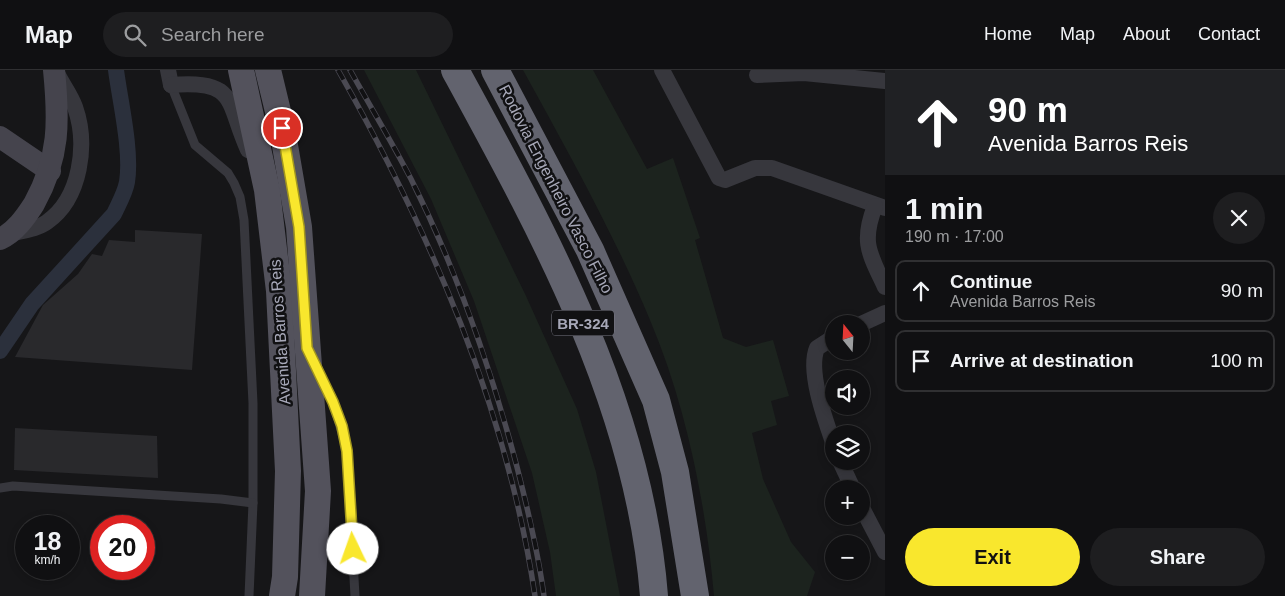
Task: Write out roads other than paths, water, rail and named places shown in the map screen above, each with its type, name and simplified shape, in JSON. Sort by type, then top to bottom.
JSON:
[{"type":"highway","name":"Rodovia Engenheiro Vasco Filho","points":[[455,70],[522,192],[592,343],[621,426],[639,496],[652,563],[654,596]]},
{"type":"highway","name":"Rodovia Engenheiro Vasco Filho","points":[[495,70],[590,250],[656,400],[675,472],[695,596]]},
{"type":"main road","name":"Avenida Barros Reis","points":[[241,70],[267,190],[279,292],[287,441],[285,567],[282,596]]},
{"type":"main road","name":"Avenida Barros Reis","points":[[268,70],[282,128],[299,227],[318,491],[312,596]]},
{"type":"street","points":[[5,236],[28,212],[50,171],[58,111],[54,70]]},
{"type":"street","points":[[5,236],[46,223],[64,205],[76,179],[82,145],[75,107],[54,70]]},
{"type":"street","points":[[170,77],[184,80],[196,70]]},
{"type":"street","points":[[662,70],[719,178],[725,180],[755,168],[772,168],[880,207],[868,225],[867,240],[871,256],[885,287]]},
{"type":"street","points":[[757,75],[804,72],[885,81]]},
{"type":"street","points":[[170,77],[214,87],[230,100],[243,139],[267,190]]},
{"type":"street","points":[[0,137],[50,171]]},
{"type":"street","points":[[870,320],[885,313]]},
{"type":"street","points":[[825,343],[817,348],[814,359],[822,405],[828,425]]},
{"type":"street","points":[[870,523],[885,552]]},
{"type":"lane","points":[[170,77],[195,145],[228,173],[240,198],[244,220],[254,403],[253,503],[249,596]]},
{"type":"lane","points":[[307,348],[333,402],[347,451],[355,596]]},
{"type":"lane","points":[[0,488],[14,486],[221,498],[253,503]]},
{"type":"waterway","points":[[0,351],[32,304],[114,214],[123,194],[127,182],[128,156],[116,70]]},
{"type":"railway","points":[[338,70],[404,195],[434,259],[461,324],[485,390],[505,458],[522,526],[535,596]]},
{"type":"railway","points":[[350,70],[411,179],[428,214],[472,320],[496,393],[517,467],[539,563],[544,596]]}]
